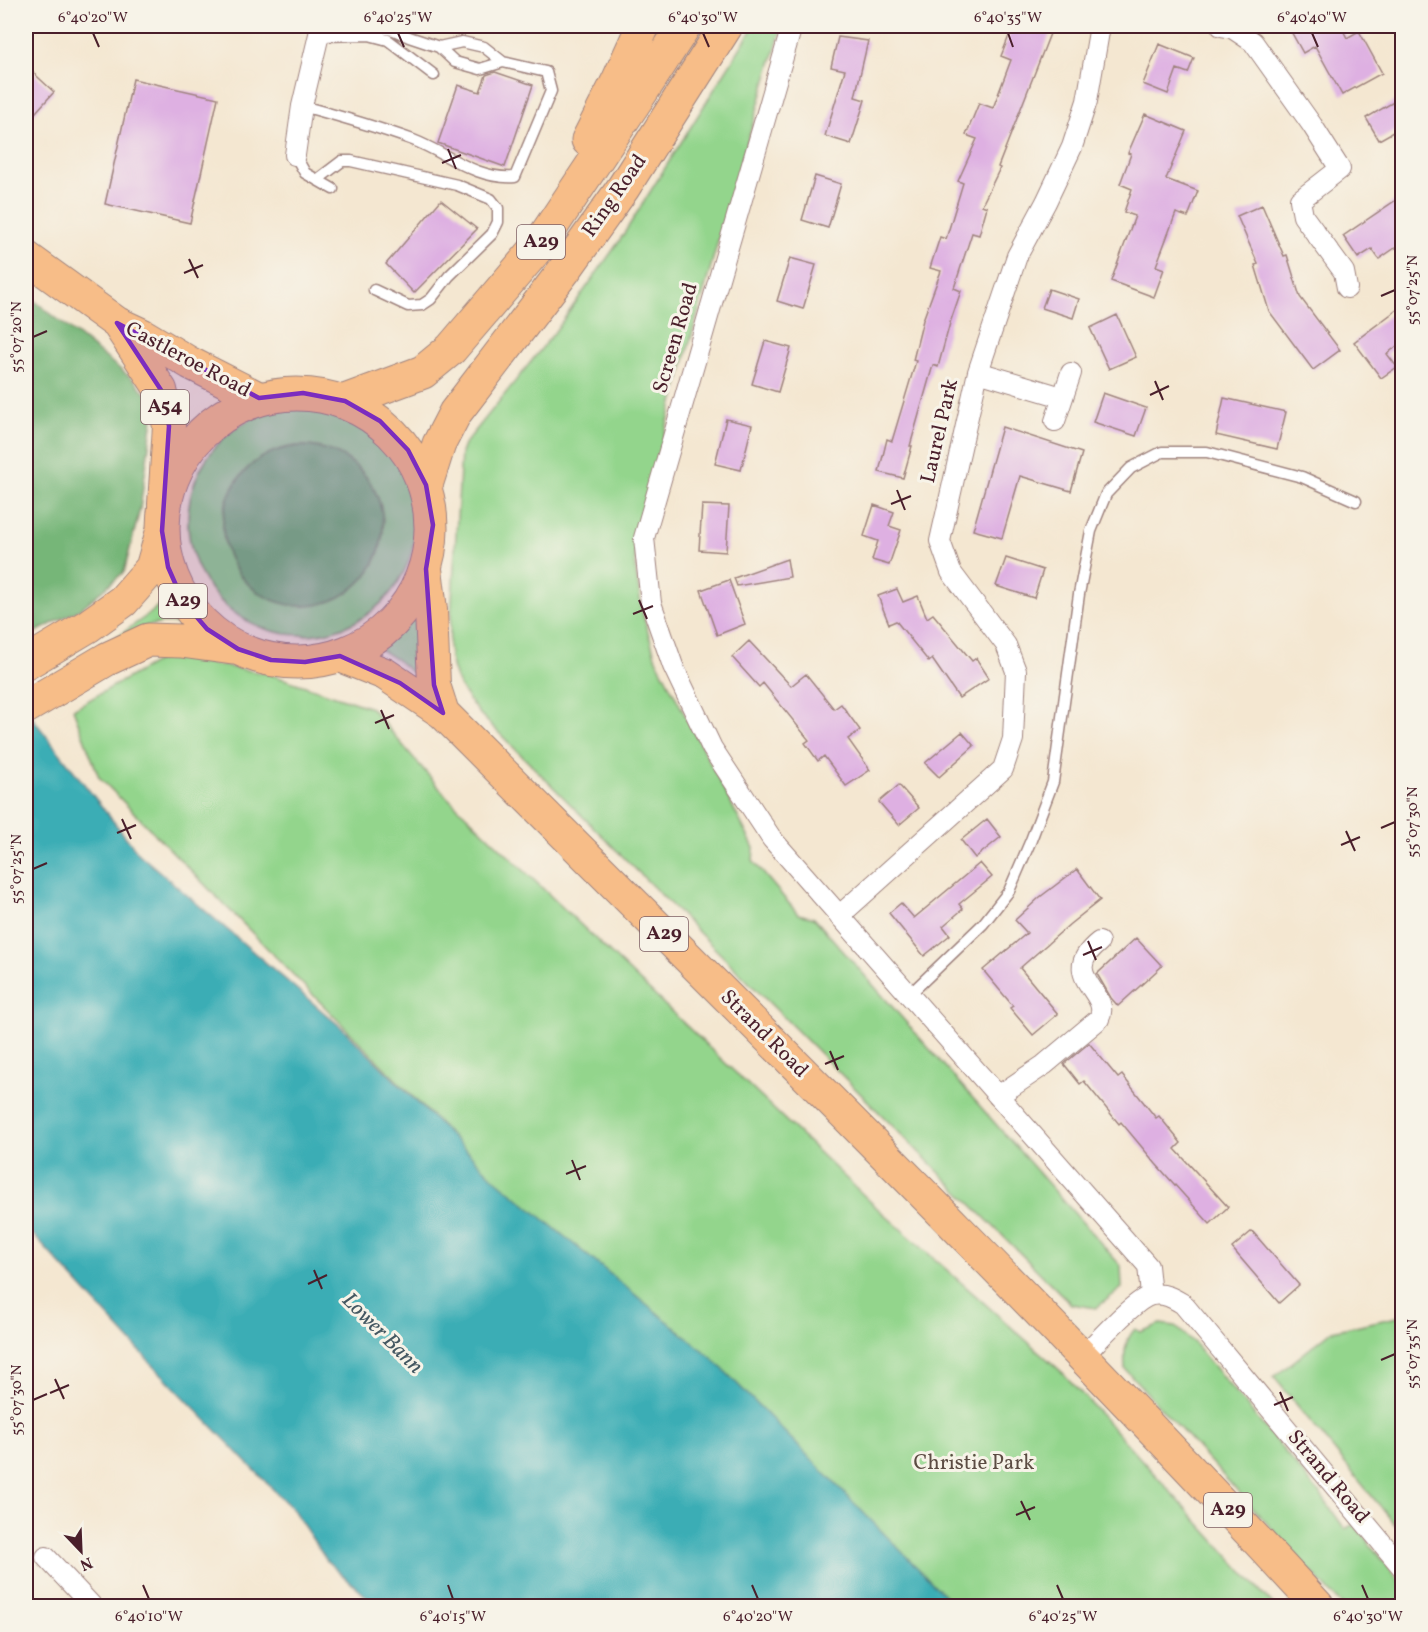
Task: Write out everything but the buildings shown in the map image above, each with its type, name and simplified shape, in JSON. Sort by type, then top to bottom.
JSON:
[{"type":"highway","points":[[537,248],[559,193],[613,92],[643,26]]},
{"type":"highway","name":"Ring Road","points":[[345,401],[423,372],[451,349],[537,248],[684,26]]},
{"type":"highway","name":"Ring Road","points":[[426,485],[439,444],[455,413],[566,268],[623,188],[726,26]]},
{"type":"highway","name":"A29","points":[[26,663],[88,626],[123,600],[152,568],[172,478],[180,462],[205,430],[230,411],[259,398],[303,393],[345,401],[380,421],[408,450],[426,485],[433,525],[426,569],[407,607],[377,637],[340,656],[306,663],[271,660],[238,649],[181,641],[148,640],[107,659],[26,707]]},
{"type":"highway","name":"A29","points":[[163,517],[168,567],[183,601],[207,629],[238,649]]},
{"type":"main road","name":"Castleroe Road","points":[[26,257],[117,323],[143,334],[189,363],[259,398]]},
{"type":"main road","name":"Castleroe Road","points":[[117,323],[160,390],[170,426],[163,517]]},
{"type":"main road","name":"Strand Road","points":[[426,569],[434,685],[443,713]]},
{"type":"main road","name":"Strand Road","points":[[340,656],[385,674],[443,713],[771,1041],[1082,1357],[1318,1606]]},
{"type":"street","name":"Screen Road","points":[[792,26],[644,538],[651,603],[673,666],[712,748],[772,839],[839,916]]},
{"type":"street","name":"Laurel Park","points":[[839,916],[1003,770],[1013,739],[1016,671],[1006,645],[951,572],[940,541],[978,372],[1017,256],[1047,202],[1072,147],[1087,101],[1100,26]]},
{"type":"street","points":[[1221,26],[1232,28],[1253,42],[1340,169],[1300,200],[1303,216],[1344,272],[1347,288]]},
{"type":"street","points":[[295,155],[302,106],[320,31]]},
{"type":"street","points":[[978,372],[1062,398]]},
{"type":"street","points":[[1055,421],[1071,373]]},
{"type":"street","points":[[839,916],[1148,1266],[1151,1295],[1133,1307],[1082,1357]]},
{"type":"street","points":[[998,1096],[1044,1065],[1099,1019],[1103,1011],[1101,1004],[1086,982],[1083,973],[1084,961],[1090,949],[1099,942]]},
{"type":"street","name":"Strand Road","points":[[1151,1295],[1170,1296],[1183,1304],[1402,1567]]},
{"type":"street","points":[[46,1557],[92,1606]]},
{"type":"lane","points":[[365,26],[394,30],[439,47],[455,62],[480,69],[503,62]]},
{"type":"lane","points":[[320,31],[369,35],[388,40],[434,75]]},
{"type":"lane","points":[[302,106],[415,141],[458,163],[498,178],[515,177],[551,91],[546,72],[503,62],[484,47],[462,42],[439,47]]},
{"type":"lane","points":[[295,155],[305,173],[333,189]]},
{"type":"lane","points":[[316,180],[342,161],[351,161],[457,185],[491,199],[498,208],[498,222],[492,234],[449,276],[431,299],[422,305],[408,306],[374,290]]},
{"type":"lane","points":[[909,996],[975,933],[1009,891],[1031,840],[1053,782],[1078,594],[1091,531],[1106,494],[1131,468],[1162,452],[1207,452],[1302,477],[1356,501]]},
{"type":"highlighted area","points":[[117,323],[259,398],[303,393],[345,401],[380,421],[408,450],[426,485],[433,525],[426,569],[434,685],[443,713],[400,683],[340,656],[305,662],[271,660],[238,649],[207,629],[183,601],[168,567],[162,531],[169,426],[161,390]]},
{"type":"green space","points":[[754,26],[779,26],[780,34],[726,212],[635,540],[635,567],[643,615],[656,659],[754,848],[753,861],[798,914],[814,918],[1121,1266],[1122,1288],[1096,1308],[1071,1304],[480,714],[463,691],[452,668],[449,648],[461,453],[464,445],[554,333],[618,243]]},
{"type":"green space","points":[[26,294],[135,381],[155,404],[140,509],[124,572],[79,610],[26,637]]},
{"type":"green space","points":[[302,407],[324,409],[356,420],[383,440],[403,467],[414,499],[416,521],[414,543],[403,575],[383,602],[356,622],[324,633],[302,635],[280,633],[248,622],[221,602],[201,575],[190,543],[188,521],[190,499],[201,467],[221,440],[248,420],[280,409]]},
{"type":"green space","points":[[303,446],[334,452],[360,469],[377,495],[383,526],[377,557],[360,583],[334,600],[303,606],[272,600],[246,583],[229,557],[223,526],[229,495],[246,469],[272,452]]},
{"type":"green space","points":[[170,592],[192,624],[163,623],[142,627],[81,662],[152,612]]},
{"type":"green space","points":[[411,616],[418,619],[422,681],[397,660],[378,648]]},
{"type":"green space","name":"Christie Park","points":[[166,656],[269,674],[371,708],[447,797],[876,1207],[1063,1373],[1274,1606],[857,1606],[702,1483],[157,877],[486,1171],[99,777],[73,709]]},
{"type":"green space","points":[[1402,1316],[1402,1533],[1274,1377],[1332,1331]]},
{"type":"green space","points":[[1160,1324],[1175,1326],[1194,1343],[1320,1494],[1345,1529],[1354,1524],[1402,1585],[1402,1606],[1343,1606],[1125,1369],[1126,1348],[1131,1334],[1135,1329],[1141,1332]]},
{"type":"water","name":"Lower Bann","points":[[26,710],[139,854],[342,1028],[496,1180],[712,1358],[955,1606],[377,1606],[327,1561],[294,1511],[150,1362],[26,1227]]}]
